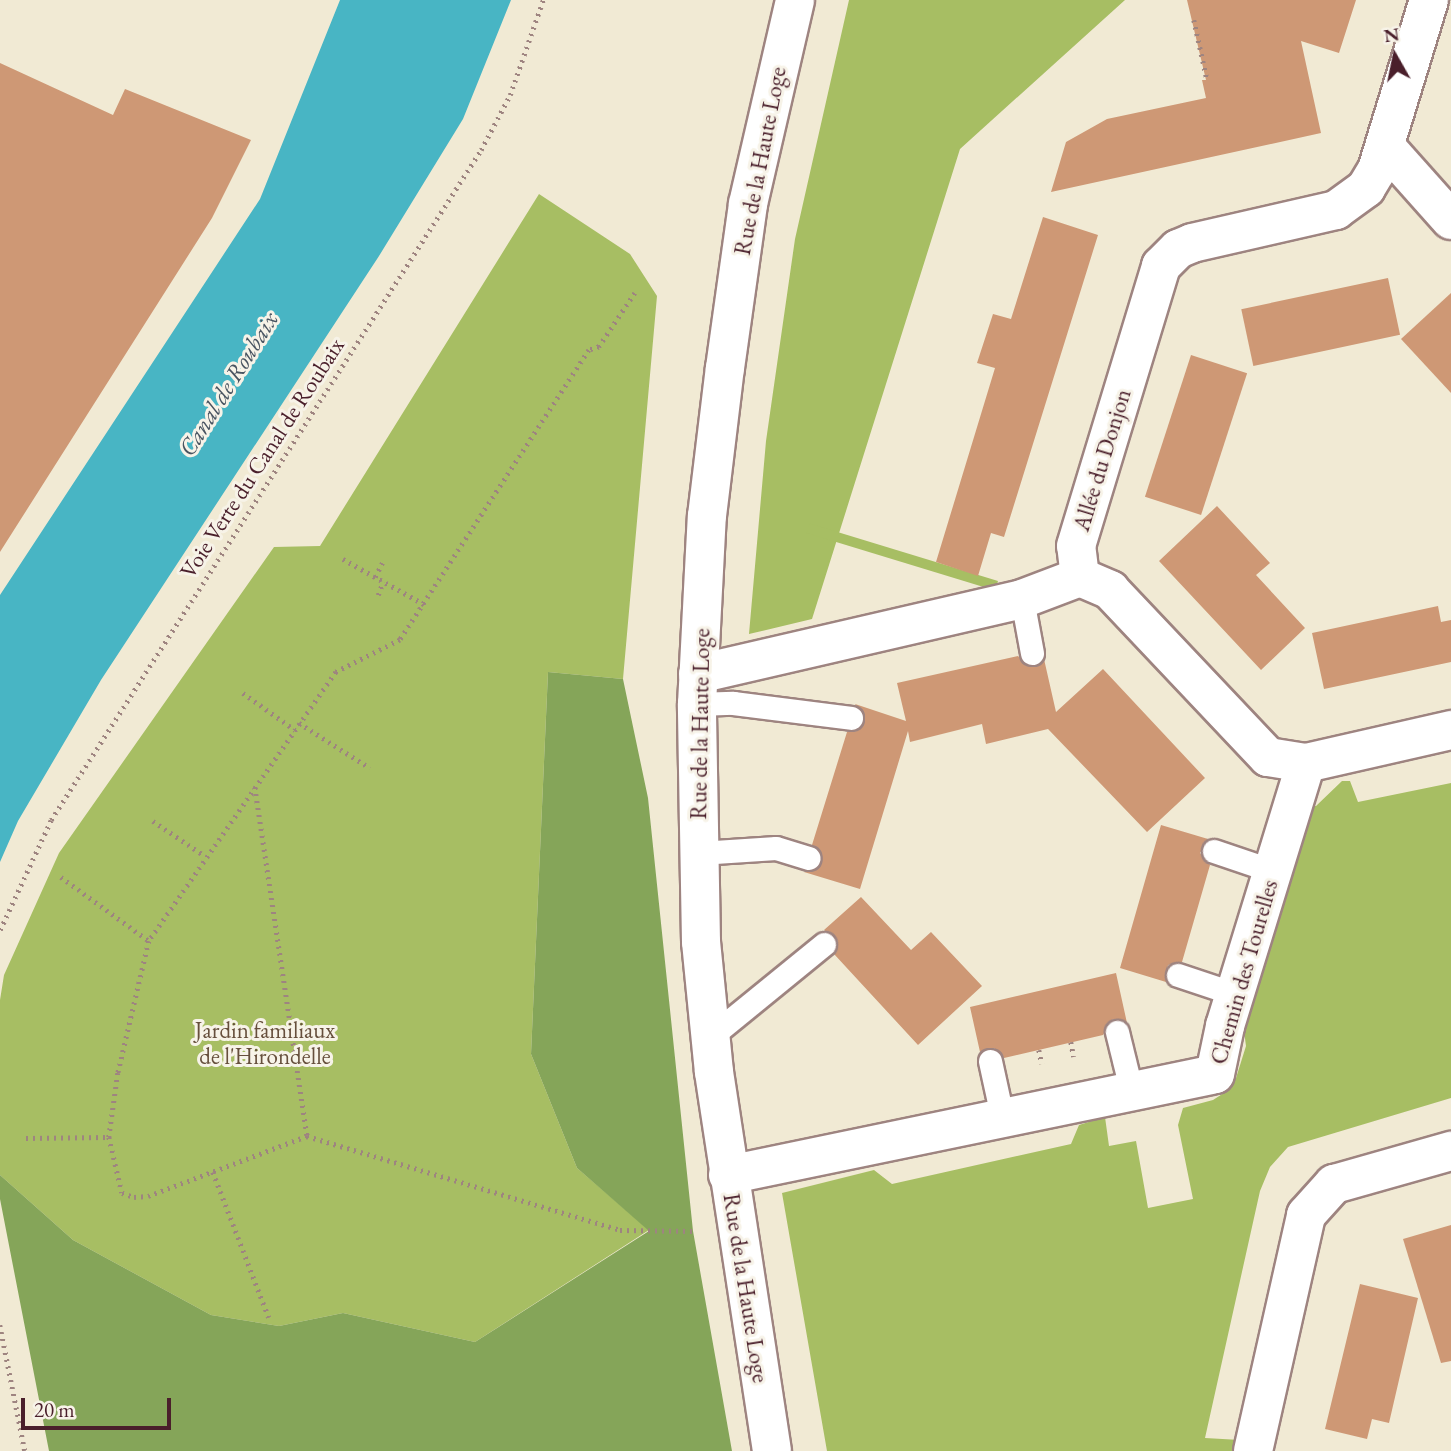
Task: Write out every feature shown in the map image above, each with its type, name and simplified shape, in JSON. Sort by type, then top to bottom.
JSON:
[{"type":"street","name":"Rue de la Haute Loge","points":[[772,1451],[728,1175],[710,1037],[699,853],[698,689],[707,516],[742,245],[795,0]]},
{"type":"street","name":"Allée du Donjon","points":[[1080,577],[1076,546],[1161,266],[1178,249],[1192,243],[1336,210],[1366,188],[1385,146],[1429,0]]},
{"type":"street","points":[[1385,146],[1451,220]]},
{"type":"street","points":[[698,689],[1022,599],[1080,577],[1110,590],[1251,744],[1268,757],[1306,763],[1451,730]]},
{"type":"street","name":"Chemin des Tourelles","points":[[728,1175],[1131,1089],[1196,1081],[1215,1074],[1235,994],[1306,763]]},
{"type":"street","points":[[1253,1451],[1306,1215],[1334,1184],[1451,1151]]},
{"type":"lane","points":[[1022,599],[1032,653]]},
{"type":"lane","points":[[698,689],[733,703],[851,718]]},
{"type":"lane","points":[[699,853],[742,847],[776,848],[808,858]]},
{"type":"lane","points":[[1214,851],[1273,871]]},
{"type":"lane","points":[[710,1037],[824,944]]},
{"type":"lane","points":[[1178,975],[1235,994]]},
{"type":"lane","points":[[1118,1032],[1131,1089]]},
{"type":"lane","points":[[990,1061],[1002,1116]]},
{"type":"path","name":"Voie Verte du Canal de Roubaix","points":[[0,930],[51,820],[481,150],[510,95],[543,0]]},
{"type":"path","points":[[1194,20],[1207,79]]},
{"type":"path","points":[[635,293],[599,346],[589,350],[400,640],[336,672],[205,856],[149,941],[118,1073],[109,1137],[122,1193],[134,1197],[148,1196],[307,1136],[620,1230],[737,1232]]},
{"type":"path","points":[[343,559],[424,604]]},
{"type":"path","points":[[374,577],[382,563]]},
{"type":"path","points":[[378,595],[383,582]]},
{"type":"path","points":[[243,693],[295,730]]},
{"type":"path","points":[[299,723],[370,768]]},
{"type":"path","points":[[255,786],[307,1136]]},
{"type":"path","points":[[153,821],[205,856]]},
{"type":"path","points":[[61,877],[149,941]]},
{"type":"path","points":[[26,1138],[109,1137]]},
{"type":"path","points":[[213,1172],[269,1318]]},
{"type":"path","points":[[0,1325],[25,1451]]},
{"type":"green space","points":[[849,0],[1125,0],[960,149],[812,619],[749,634],[766,441],[795,239]]},
{"type":"green space","name":"Jardin familiaux de l'Hirondelle","points":[[539,194],[630,254],[657,296],[623,679],[548,672],[531,1054],[577,1168],[649,1230],[475,1342],[343,1313],[279,1326],[211,1315],[73,1240],[0,1175],[0,1000],[4,975],[59,853],[274,547],[320,546]]},
{"type":"green space","points":[[810,523],[998,581],[995,591],[807,533]]},
{"type":"green space","points":[[548,672],[623,679],[648,798],[693,1231],[732,1451],[49,1451],[0,1199],[0,1175],[73,1240],[211,1315],[279,1326],[343,1313],[475,1342],[649,1231],[577,1168],[531,1054]]},
{"type":"green space","points":[[1342,781],[1350,781],[1358,802],[1451,783],[1451,1098],[1288,1147],[1270,1167],[1260,1191],[1205,1438],[1240,1440],[1237,1451],[827,1451],[782,1193],[874,1170],[892,1184],[1071,1144],[1079,1125],[1105,1117],[1109,1146],[1136,1141],[1148,1208],[1193,1199],[1178,1125],[1183,1108],[1213,1100],[1227,1091],[1236,1078],[1246,1046],[1243,1024],[1306,806],[1316,806]]},
{"type":"water","name":"Canal de Roubaix","points":[[340,0],[511,0],[463,119],[379,256],[101,680],[18,821],[0,862],[0,595],[260,199]]},
{"type":"building","points":[[1187,0],[1356,0],[1339,53],[1301,41],[1321,133],[1051,192],[1066,142],[1107,119],[1206,98],[1202,80],[1206,80]]},
{"type":"building","points":[[0,63],[113,115],[125,89],[251,140],[212,218],[0,552]]},
{"type":"building","points":[[1043,217],[1098,235],[1004,537],[991,533],[978,576],[936,562],[995,368],[977,363],[993,314],[1011,319]]},
{"type":"building","points":[[1388,278],[1400,335],[1253,366],[1241,309]]},
{"type":"building","points":[[1451,293],[1451,393],[1401,339]]},
{"type":"building","points":[[1191,355],[1247,373],[1201,515],[1145,497]]},
{"type":"building","points":[[1217,506],[1270,563],[1256,575],[1305,628],[1261,670],[1159,561]]},
{"type":"building","points":[[1438,606],[1441,622],[1451,620],[1451,662],[1324,689],[1312,633]]},
{"type":"building","points":[[1018,656],[1028,666],[1044,659],[1056,712],[1103,669],[1205,778],[1147,832],[1048,729],[986,744],[982,724],[910,742],[908,731],[860,889],[804,872],[821,863],[821,854],[812,845],[847,732],[857,731],[865,720],[855,704],[906,721],[897,683]]},
{"type":"building","points":[[1161,825],[1208,839],[1200,853],[1210,865],[1182,962],[1168,965],[1166,982],[1120,968]]},
{"type":"building","points":[[861,897],[911,950],[931,932],[982,986],[918,1045],[834,954],[838,941],[824,930]]},
{"type":"building","points":[[1116,973],[1127,1023],[1113,1019],[1103,1035],[1004,1058],[994,1048],[980,1052],[970,1007]]},
{"type":"building","points":[[1451,1225],[1451,1361],[1441,1363],[1403,1239]]},
{"type":"building","points":[[1360,1284],[1418,1298],[1389,1423],[1372,1419],[1367,1439],[1325,1429]]}]
